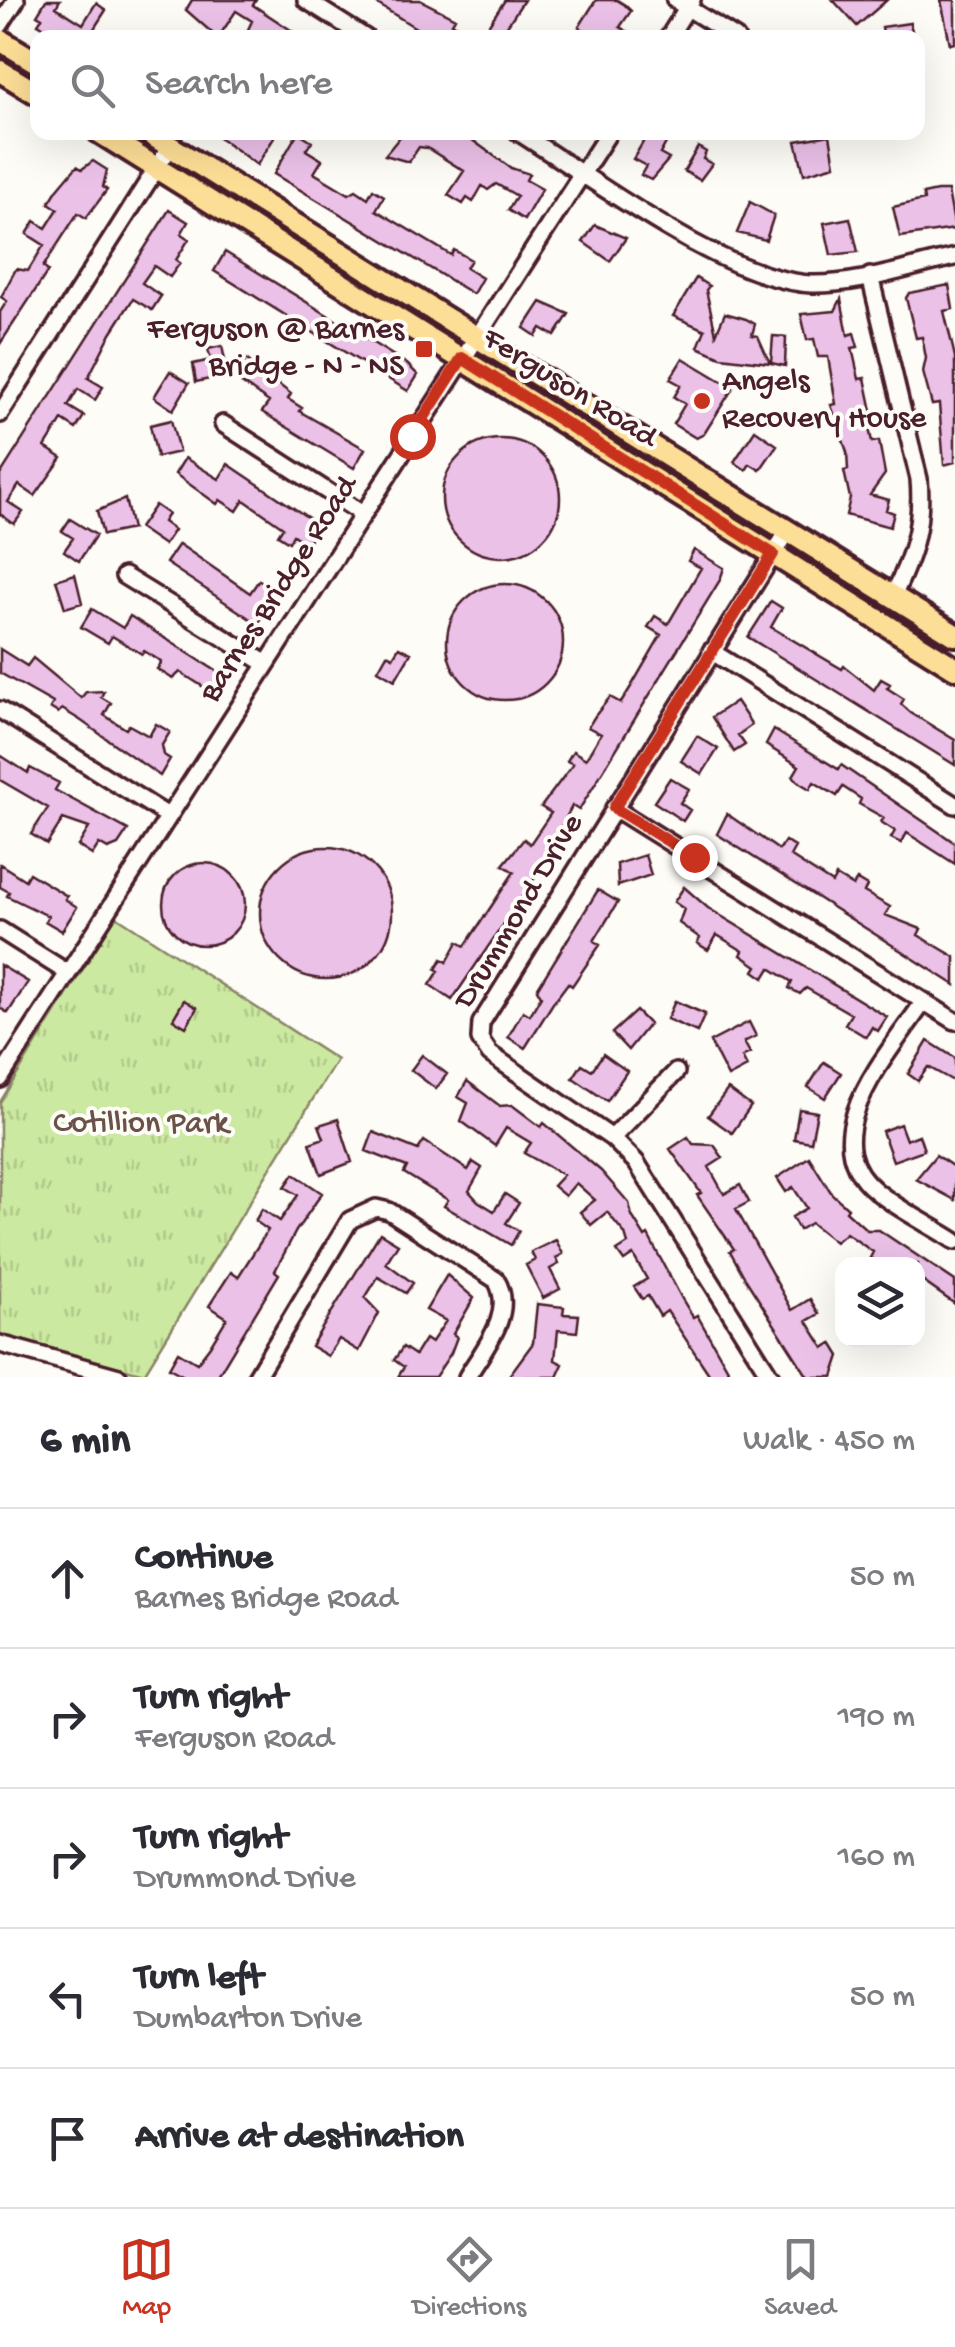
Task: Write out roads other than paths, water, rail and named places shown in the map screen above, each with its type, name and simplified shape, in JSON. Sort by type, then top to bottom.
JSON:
[{"type":"main road","points":[[0,40],[30,58]]},
{"type":"main road","points":[[0,71],[30,89]]},
{"type":"main road","name":"Ferguson Road","points":[[112,140],[955,668]]},
{"type":"main road","name":"Ferguson Road","points":[[160,140],[955,635]]},
{"type":"street","points":[[0,25],[16,0]]},
{"type":"street","points":[[306,0],[353,30]]},
{"type":"street","points":[[672,30],[685,2],[725,30]]},
{"type":"street","points":[[531,140],[748,271],[809,284],[870,276],[955,257]]},
{"type":"street","name":"Barnes Bridge Road","points":[[0,1080],[605,140]]},
{"type":"street","points":[[0,414],[170,147]]},
{"type":"street","points":[[870,276],[919,479],[922,512],[916,551],[893,596]]},
{"type":"street","points":[[222,424],[362,513]]},
{"type":"street","name":"Drummond Drive","points":[[771,1377],[653,1184],[612,1138],[490,1054],[480,1039],[480,1023],[788,531]]},
{"type":"street","points":[[124,576],[265,663]]},
{"type":"street","points":[[712,651],[955,805]]},
{"type":"street","points":[[0,710],[168,816]]},
{"type":"street","points":[[614,808],[955,1021]]},
{"type":"street","points":[[0,930],[68,972]]},
{"type":"street","points":[[924,1001],[855,1108],[848,1131],[850,1152],[860,1174],[875,1190],[955,1241]]},
{"type":"street","points":[[612,1138],[676,1072]]},
{"type":"street","points":[[256,1377],[350,1220],[365,1209],[389,1211],[496,1280],[506,1301],[504,1313],[467,1377]]},
{"type":"street","points":[[0,1344],[120,1377]]},
{"type":"place","name":"Ferguson @ Barnes Bridge - N - NS","points":[[424,349]]},
{"type":"place","name":"Angels Recovery House","points":[[702,401]]},
{"type":"park label","name":"Cotillion Park","points":[[141,1125]]}]
